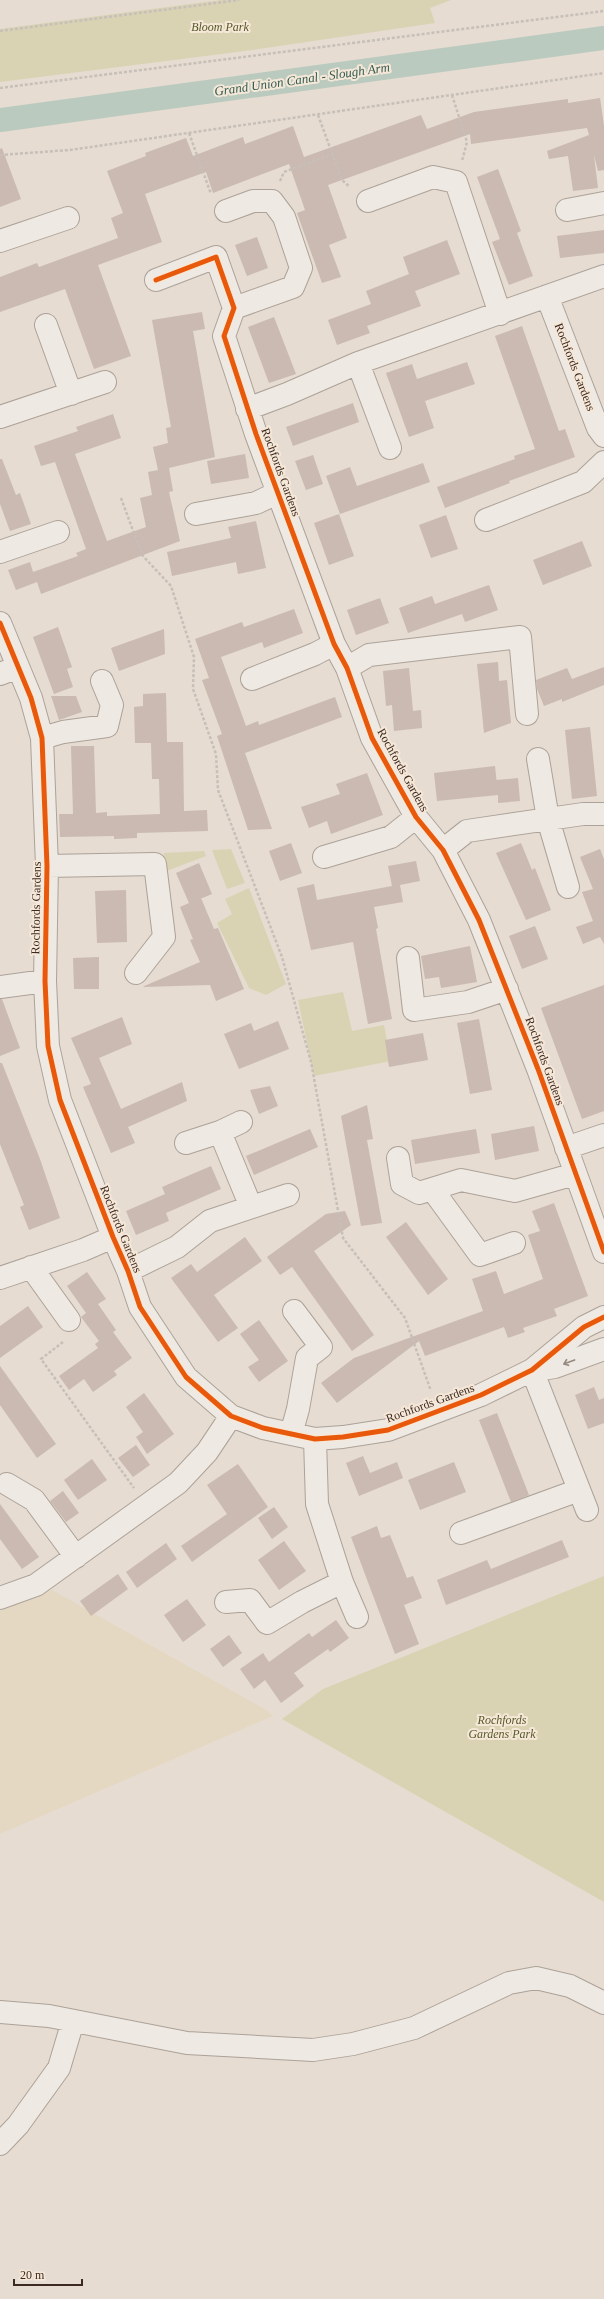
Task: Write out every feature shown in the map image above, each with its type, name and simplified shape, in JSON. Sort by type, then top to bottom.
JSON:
[{"type":"street","points":[[368,201],[433,177],[456,182],[500,314]]},
{"type":"street","points":[[156,280],[216,257],[234,308],[293,287],[300,268],[284,216],[272,201],[253,202],[226,211]]},
{"type":"street","points":[[567,210],[604,203]]},
{"type":"street","points":[[0,242],[68,218]]},
{"type":"street","points":[[248,409],[287,394],[358,363],[604,276]]},
{"type":"street","name":"Rochfords Gardens","points":[[547,296],[598,428],[604,436]]},
{"type":"street","name":"Rochfords Gardens","points":[[234,308],[224,336],[277,493],[334,644],[347,668],[372,738],[416,817],[442,850],[479,920],[507,989],[604,1252]]},
{"type":"street","points":[[46,325],[71,394]]},
{"type":"street","points":[[358,363],[390,448]]},
{"type":"street","points":[[0,417],[105,382]]},
{"type":"street","points":[[486,520],[583,482],[604,462]]},
{"type":"street","name":"Rochfords Gardens","points":[[196,514],[256,503],[277,493]]},
{"type":"street","points":[[0,552],[58,532]]},
{"type":"street","name":"Rochfords Gardens","points":[[0,623],[9,670],[31,698],[42,738],[47,866],[45,981],[48,1046],[60,1100],[112,1237],[128,1271],[140,1307],[186,1377],[231,1416],[263,1428],[315,1439],[343,1437],[388,1430],[481,1395],[532,1370],[584,1327],[604,1317]]},
{"type":"street","points":[[347,668],[369,655],[520,637],[527,714]]},
{"type":"street","points":[[252,679],[315,654],[334,644]]},
{"type":"street","points":[[42,738],[63,732],[107,726],[112,705],[102,681]]},
{"type":"street","points":[[538,759],[548,819],[568,887]]},
{"type":"street","points":[[442,850],[467,831],[582,814],[604,814]]},
{"type":"street","name":"Rochfords Gardens","points":[[324,857],[391,837],[416,817]]},
{"type":"street","name":"Rochfords Gardens","points":[[47,866],[155,864],[157,895],[164,937],[136,973]]},
{"type":"street","points":[[408,958],[414,1010],[468,1002],[507,989]]},
{"type":"street","points":[[0,987],[45,981]]},
{"type":"street","points":[[186,1143],[220,1132],[241,1122]]},
{"type":"street","points":[[220,1132],[251,1207]]},
{"type":"street","points":[[566,1148],[604,1135]]},
{"type":"street","points":[[398,1158],[402,1184],[419,1193],[461,1180],[515,1191],[575,1174]]},
{"type":"street","points":[[432,1189],[480,1255],[514,1243]]},
{"type":"street","name":"Rochfords Gardens","points":[[128,1271],[177,1248],[210,1221],[288,1195]]},
{"type":"street","name":"Rochfords Gardens","points":[[0,1278],[83,1250],[112,1237]]},
{"type":"street","points":[[31,1267],[69,1320]]},
{"type":"street","points":[[291,1434],[298,1409],[307,1358],[321,1347],[294,1311]]},
{"type":"street","name":"Rochfords Gardens","points":[[532,1370],[555,1367],[604,1349]]},
{"type":"street","points":[[532,1370],[587,1510]]},
{"type":"street","points":[[0,1598],[36,1585],[178,1482],[207,1452],[231,1416]]},
{"type":"street","points":[[315,1439],[317,1504],[342,1582],[356,1617]]},
{"type":"street","points":[[7,1484],[34,1500],[76,1557]]},
{"type":"street","points":[[461,1533],[579,1490]]},
{"type":"street","points":[[226,1602],[250,1600],[267,1623],[302,1602],[342,1582]]},
{"type":"street","points":[[0,2012],[49,2016],[187,2043],[313,2050],[353,2044],[414,2028],[509,1983],[536,1978],[570,1986],[604,2003]]},
{"type":"street","points":[[0,2144],[18,2125],[59,2068],[73,2021]]},
{"type":"path","points":[[0,31],[239,0]]},
{"type":"path","points":[[0,88],[604,11]]},
{"type":"path","points":[[0,155],[70,150],[604,73]]},
{"type":"path","points":[[452,95],[467,142],[456,182]]},
{"type":"path","points":[[318,115],[342,180],[368,201]]},
{"type":"path","points":[[189,133],[215,206],[226,211]]},
{"type":"path","points":[[272,201],[284,172],[333,154]]},
{"type":"path","points":[[121,498],[142,555],[171,586],[194,657],[194,689],[216,754],[218,790],[282,957],[311,1062],[343,1238],[405,1318],[438,1412]]},
{"type":"path","points":[[69,1320],[70,1337],[41,1359],[146,1505]]},
{"type":"shaded area","points":[[52,1590],[268,1711],[273,1716],[0,1834],[0,1611]]},
{"type":"green space","name":"Bloom Park","points":[[221,0],[451,0],[430,8],[435,23],[245,51],[0,82],[0,29]]},
{"type":"green space","points":[[231,849],[245,883],[227,889],[212,850]]},
{"type":"green space","points":[[204,851],[206,856],[164,872],[164,853]]},
{"type":"green space","points":[[249,888],[286,984],[266,995],[249,988],[217,923],[232,914],[225,899]]},
{"type":"green space","points":[[343,992],[352,1031],[384,1025],[391,1061],[314,1076],[298,1000]]},
{"type":"green space","name":"Rochfords Gardens Park","points":[[604,1576],[604,1902],[282,1719],[323,1689]]},
{"type":"building","points":[[600,98],[604,126],[604,170],[598,171],[594,155],[598,188],[573,191],[568,156],[549,159],[547,151],[589,135],[587,128],[471,144],[470,134],[328,185],[347,238],[329,245],[341,277],[322,283],[297,213],[305,210],[289,164],[213,193],[206,172],[145,194],[162,242],[98,265],[131,356],[94,369],[65,289],[0,312],[0,277],[37,263],[39,267],[118,238],[111,218],[123,213],[107,171],[146,156],[145,153],[186,138],[193,156],[243,137],[245,144],[293,126],[304,157],[421,115],[427,129],[474,112],[568,99],[568,103]]},
{"type":"building","points":[[2,148],[21,199],[0,207],[0,149]]},
{"type":"building","points":[[498,169],[521,231],[517,233],[533,276],[509,285],[492,242],[500,239],[477,177]]},
{"type":"building","points":[[604,230],[604,253],[560,258],[557,236]]},
{"type":"building","points":[[257,237],[268,268],[247,276],[235,245]]},
{"type":"building","points":[[447,240],[460,274],[415,291],[421,306],[367,326],[370,333],[337,345],[328,320],[371,304],[366,291],[409,274],[403,257]]},
{"type":"building","points":[[202,312],[205,329],[193,331],[215,457],[169,468],[173,491],[169,492],[180,541],[41,594],[37,582],[16,590],[8,570],[30,562],[33,572],[78,556],[76,553],[86,549],[55,462],[41,466],[34,446],[78,431],[76,427],[113,414],[121,438],[75,454],[107,541],[146,527],[140,498],[152,495],[148,472],[158,470],[153,447],[168,443],[166,428],[171,427],[152,320]]},
{"type":"building","points":[[274,317],[296,374],[269,383],[248,327]]},
{"type":"building","points":[[522,326],[559,431],[565,429],[575,457],[509,481],[510,483],[445,508],[437,487],[515,459],[514,456],[535,449],[495,336]]},
{"type":"building","points":[[467,362],[475,384],[425,401],[434,428],[409,437],[386,373],[412,364],[417,379]]},
{"type":"building","points":[[353,403],[359,422],[293,446],[286,427]]},
{"type":"building","points":[[245,454],[249,478],[211,484],[207,461]]},
{"type":"building","points":[[313,455],[323,484],[306,490],[295,461]]},
{"type":"building","points":[[0,459],[2,459],[16,495],[20,493],[31,524],[10,531],[0,504]]},
{"type":"building","points":[[423,463],[430,482],[340,514],[326,476],[350,467],[357,486]]},
{"type":"building","points":[[339,514],[354,556],[329,565],[314,523]]},
{"type":"building","points":[[446,515],[458,549],[431,558],[419,525]]},
{"type":"building","points":[[256,521],[266,568],[238,574],[236,562],[172,576],[167,552],[231,538],[228,527]]},
{"type":"building","points":[[582,541],[592,566],[543,585],[533,560]]},
{"type":"building","points":[[489,585],[498,610],[465,622],[462,614],[408,633],[399,608],[432,596],[435,604]]},
{"type":"building","points":[[380,598],[389,623],[356,635],[347,610]]},
{"type":"building","points":[[294,609],[303,633],[264,648],[262,642],[221,657],[246,726],[258,721],[259,725],[335,697],[342,717],[245,753],[272,829],[248,830],[217,736],[222,734],[202,680],[209,678],[195,639],[242,622],[244,627]]},
{"type":"building","points":[[58,627],[72,667],[67,669],[73,687],[54,694],[33,637]]},
{"type":"building","points":[[164,629],[165,654],[119,671],[111,648]]},
{"type":"building","points":[[498,662],[499,681],[507,680],[511,723],[484,733],[477,664]]},
{"type":"building","points":[[604,667],[604,685],[562,702],[562,699],[544,706],[537,689],[536,680],[567,668],[572,679]]},
{"type":"building","points":[[409,668],[413,711],[421,710],[422,728],[394,731],[392,705],[386,706],[383,671]]},
{"type":"building","points":[[166,693],[167,742],[183,742],[184,811],[207,810],[208,831],[137,833],[137,838],[114,839],[114,836],[60,837],[59,814],[73,814],[71,746],[94,746],[96,813],[107,812],[107,816],[160,814],[159,779],[152,779],[151,743],[135,743],[134,707],[143,706],[143,694]]},
{"type":"building","points":[[51,696],[76,696],[82,712],[59,720]]},
{"type":"building","points":[[590,727],[597,796],[572,799],[565,730]]},
{"type":"building","points":[[495,766],[496,780],[518,778],[520,801],[498,803],[498,795],[437,801],[434,773]]},
{"type":"building","points":[[367,773],[383,815],[331,834],[327,821],[309,828],[301,807],[340,794],[336,784]]},
{"type":"building","points":[[291,843],[302,873],[280,881],[269,851]]},
{"type":"building","points":[[521,843],[532,870],[535,868],[551,910],[526,920],[496,853]]},
{"type":"building","points":[[600,849],[604,859],[604,944],[600,937],[583,944],[576,927],[593,921],[582,892],[593,889],[580,857]]},
{"type":"building","points":[[416,861],[420,881],[400,885],[403,902],[374,907],[378,928],[376,929],[392,1019],[368,1024],[353,942],[311,950],[297,888],[314,884],[317,900],[392,886],[388,866]]},
{"type":"building","points":[[199,863],[212,894],[201,899],[214,929],[218,928],[244,989],[216,1001],[210,985],[142,987],[200,962],[190,940],[193,939],[180,907],[189,903],[176,873]]},
{"type":"building","points":[[126,890],[127,942],[97,943],[95,891]]},
{"type":"building","points":[[535,926],[548,959],[522,969],[509,936]]},
{"type":"building","points":[[470,946],[477,982],[441,988],[439,977],[425,979],[421,956]]},
{"type":"building","points":[[99,957],[99,989],[74,989],[73,958]]},
{"type":"building","points":[[604,985],[604,1111],[582,1119],[541,1008]]},
{"type":"building","points":[[0,999],[2,999],[20,1048],[0,1056]]},
{"type":"building","points":[[122,1017],[132,1044],[99,1058],[121,1109],[182,1082],[187,1101],[128,1127],[135,1143],[111,1153],[83,1087],[91,1084],[71,1038]]},
{"type":"building","points":[[479,1019],[492,1090],[470,1094],[457,1023]]},
{"type":"building","points":[[278,1021],[289,1049],[239,1069],[224,1034],[251,1023],[254,1031]]},
{"type":"building","points":[[423,1033],[428,1060],[389,1067],[385,1040]]},
{"type":"building","points":[[0,1063],[2,1063],[40,1159],[60,1218],[29,1230],[20,1207],[24,1205],[0,1144]]},
{"type":"building","points":[[270,1086],[278,1106],[259,1114],[250,1090]]},
{"type":"building","points":[[367,1105],[373,1139],[367,1140],[382,1223],[361,1226],[341,1116]]},
{"type":"building","points":[[534,1126],[539,1151],[495,1160],[491,1134]]},
{"type":"building","points":[[310,1129],[318,1147],[254,1175],[246,1156]]},
{"type":"building","points":[[476,1129],[480,1153],[415,1164],[411,1140]]},
{"type":"building","points":[[211,1166],[221,1189],[166,1213],[169,1221],[136,1235],[126,1211],[165,1194],[162,1187]]},
{"type":"building","points":[[554,1203],[588,1296],[554,1309],[557,1316],[523,1328],[525,1332],[508,1338],[504,1327],[425,1356],[419,1341],[337,1403],[321,1383],[354,1358],[483,1311],[472,1279],[496,1271],[504,1294],[543,1279],[528,1235],[540,1231],[532,1211]]},
{"type":"building","points":[[345,1211],[351,1225],[314,1251],[374,1335],[352,1351],[292,1267],[280,1275],[267,1257],[326,1214]]},
{"type":"building","points":[[406,1222],[448,1279],[428,1295],[386,1237]]},
{"type":"building","points":[[245,1237],[262,1261],[214,1295],[238,1328],[218,1342],[171,1278],[191,1264],[197,1272]]},
{"type":"building","points":[[87,1272],[106,1299],[98,1304],[116,1330],[113,1332],[132,1358],[114,1371],[117,1375],[93,1392],[84,1379],[69,1390],[59,1376],[98,1348],[95,1344],[99,1341],[81,1317],[86,1313],[67,1286]]},
{"type":"building","points":[[28,1306],[43,1327],[0,1358],[0,1326]]},
{"type":"building","points":[[259,1320],[288,1361],[259,1382],[248,1367],[259,1360],[240,1334]]},
{"type":"building","points":[[0,1366],[56,1444],[37,1458],[0,1405]]},
{"type":"building","points":[[594,1387],[599,1400],[604,1398],[604,1423],[588,1429],[575,1395]]},
{"type":"building","points":[[144,1393],[174,1434],[147,1454],[136,1437],[143,1432],[126,1407]]},
{"type":"building","points":[[497,1413],[529,1495],[511,1502],[479,1420]]},
{"type":"building","points":[[136,1445],[150,1465],[133,1477],[118,1458]]},
{"type":"building","points":[[363,1456],[370,1473],[397,1462],[403,1478],[359,1496],[346,1463]]},
{"type":"building","points":[[92,1459],[107,1480],[78,1500],[64,1480]]},
{"type":"building","points":[[454,1462],[466,1492],[420,1510],[408,1480]]},
{"type":"building","points":[[238,1464],[268,1507],[192,1562],[181,1546],[227,1514],[207,1485]]},
{"type":"building","points":[[63,1491],[79,1513],[66,1522],[50,1501]]},
{"type":"building","points":[[0,1504],[39,1557],[22,1569],[0,1539]]},
{"type":"building","points":[[274,1507],[288,1527],[272,1539],[258,1518]]},
{"type":"building","points":[[377,1526],[381,1538],[390,1535],[407,1578],[413,1576],[422,1598],[404,1605],[419,1644],[395,1654],[351,1537]]},
{"type":"building","points":[[562,1540],[569,1557],[446,1605],[437,1580],[487,1560],[491,1569]]},
{"type":"building","points":[[284,1541],[306,1571],[279,1590],[258,1560]]},
{"type":"building","points":[[166,1543],[177,1559],[137,1588],[126,1572]]},
{"type":"building","points":[[118,1574],[128,1589],[91,1616],[80,1601]]},
{"type":"building","points":[[187,1599],[206,1625],[183,1642],[164,1615]]},
{"type":"building","points":[[336,1620],[349,1638],[330,1652],[328,1649],[294,1673],[304,1686],[281,1703],[265,1680],[254,1689],[240,1669],[263,1653],[269,1662],[309,1633],[312,1637]]},
{"type":"building","points":[[229,1635],[242,1653],[223,1667],[210,1649]]},
{"type":"waterway","name":"Grand Union Canal - Slough Arm","points":[[0,120],[604,38]]},
{"type":"cycle path","points":[[156,280],[216,257],[234,308],[224,336],[256,434],[334,644],[347,668],[372,738],[416,817],[443,850],[479,920],[538,1069],[604,1252]]},
{"type":"cycle path","points":[[0,623],[31,698],[42,738],[47,866],[45,981],[48,1046],[60,1100],[113,1237],[128,1271],[140,1307],[186,1377],[231,1416],[263,1428],[315,1439],[343,1437],[388,1430],[481,1395],[532,1370],[584,1327],[604,1317]]}]
